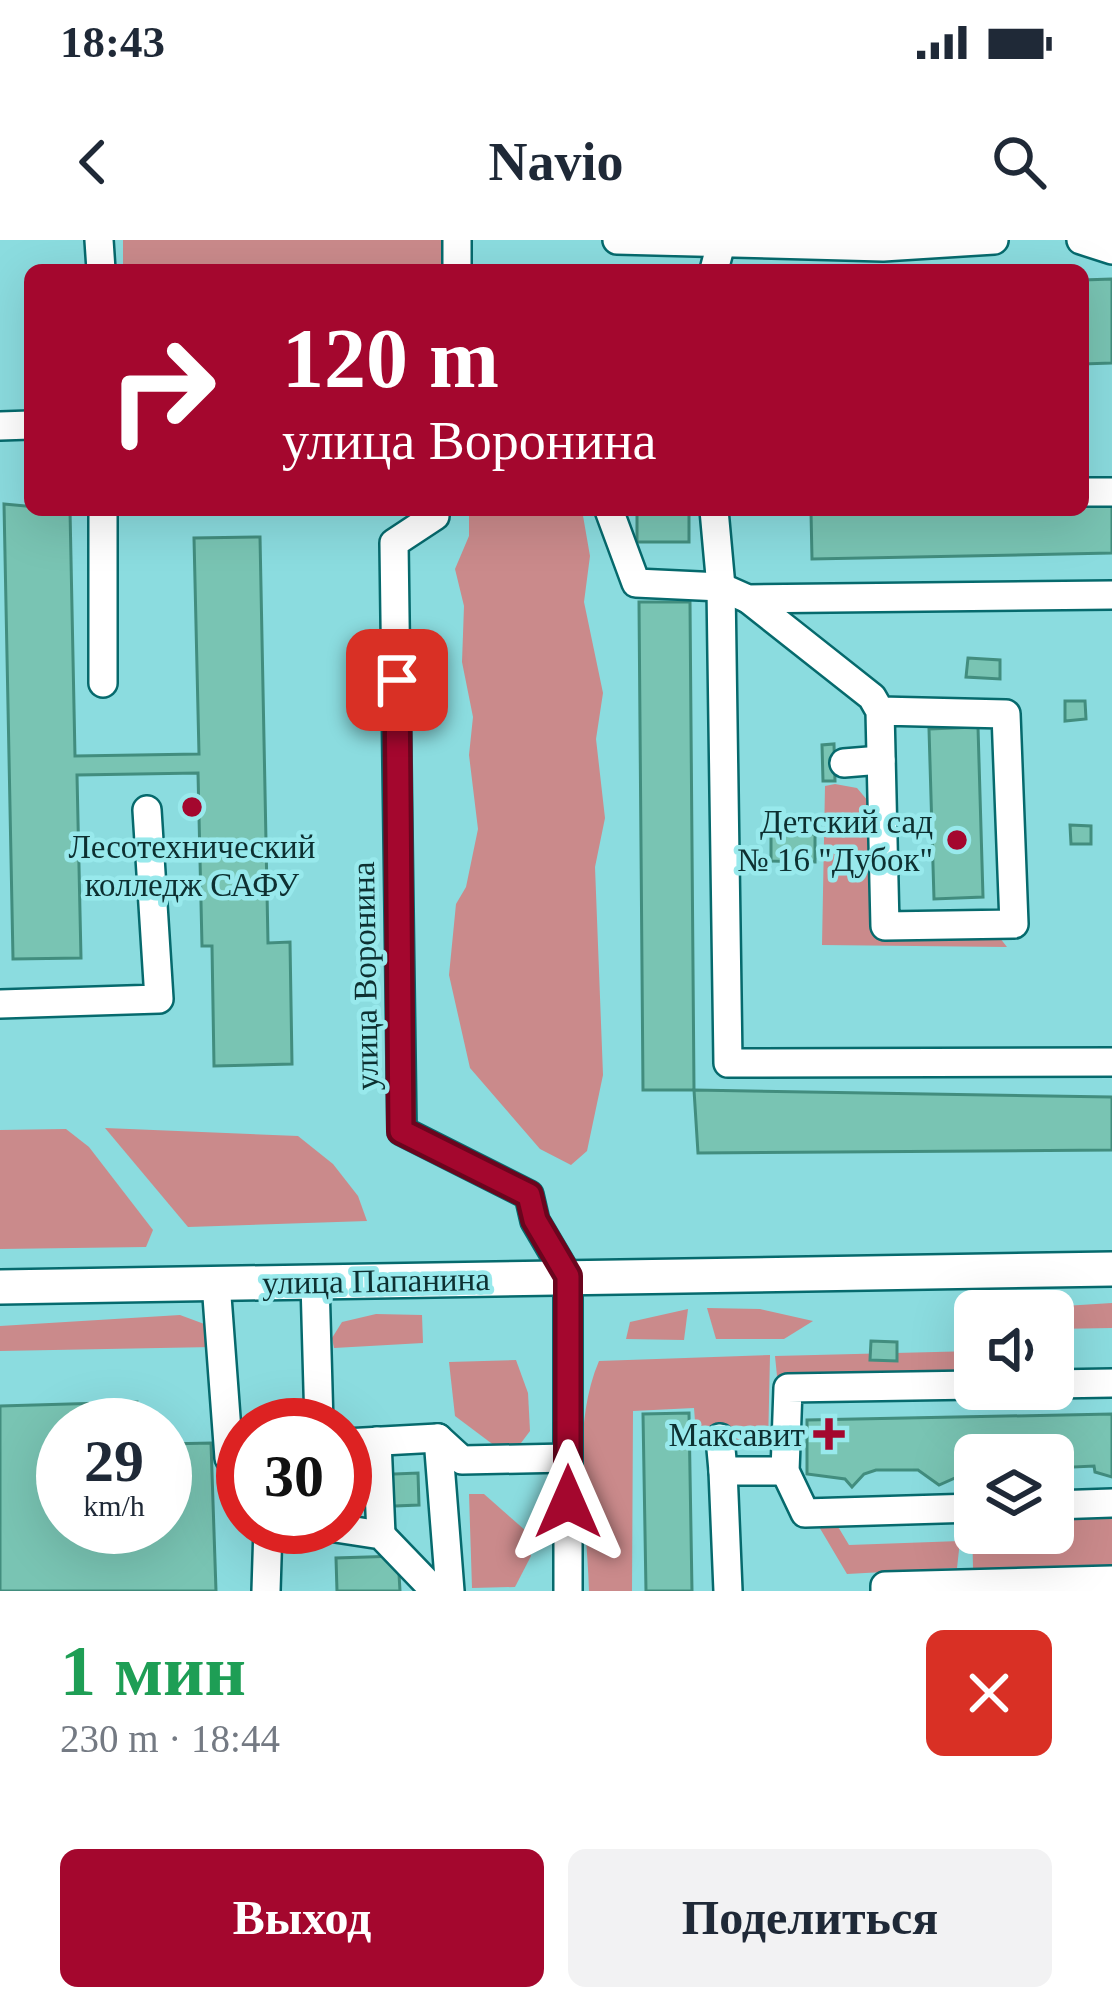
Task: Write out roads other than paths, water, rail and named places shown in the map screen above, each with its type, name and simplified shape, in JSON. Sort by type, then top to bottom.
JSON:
[{"type":"main road","name":"улица Папанина","points":[[0,1287],[1112,1269]]},
{"type":"street","points":[[617,240],[883,247],[994,240]]},
{"type":"street","points":[[1081,240],[1112,250]]},
{"type":"street","points":[[103,516],[104,683]]},
{"type":"street","name":"улица Воронина","points":[[435,516],[394,543],[401,1131],[529,1195],[535,1220],[568,1276]]},
{"type":"street","points":[[611,516],[636,583],[721,587],[748,598],[872,697],[880,711],[885,926],[1014,924],[1006,714],[880,711]]},
{"type":"street","points":[[715,516],[721,587],[728,1063],[1112,1062]]},
{"type":"street","points":[[748,598],[1112,595]]},
{"type":"street","points":[[844,763],[881,760]]},
{"type":"street","points":[[0,1004],[159,999],[147,810]]},
{"type":"street","points":[[568,1276],[568,1591]]},
{"type":"street","points":[[315,1282],[318,1398]]},
{"type":"street","points":[[216,1283],[225,1398]]},
{"type":"street","points":[[1074,1384],[1112,1383]]},
{"type":"street","points":[[954,1385],[788,1388],[785,1471],[805,1513],[954,1509]]},
{"type":"street","points":[[372,1441],[438,1438],[462,1460],[568,1458]]},
{"type":"street","points":[[438,1438],[450,1591]]},
{"type":"street","points":[[720,1438],[728,1591]]},
{"type":"street","points":[[376,1441],[381,1535]]},
{"type":"street","points":[[723,1471],[785,1471]]},
{"type":"street","points":[[1074,1504],[1112,1503]]},
{"type":"street","points":[[372,1534],[381,1535],[435,1591]]},
{"type":"street","points":[[266,1591],[267,1554]]},
{"type":"street","points":[[880,1589],[1112,1580]]},
{"type":"place","name":"Лесотехнический колледж САФУ","points":[[192,807]]},
{"type":"place","name":"Детский сад № 16 \"Дубок\"","points":[[957,840]]},
{"type":"place","name":"Максавит","points":[[829,1434]]}]
